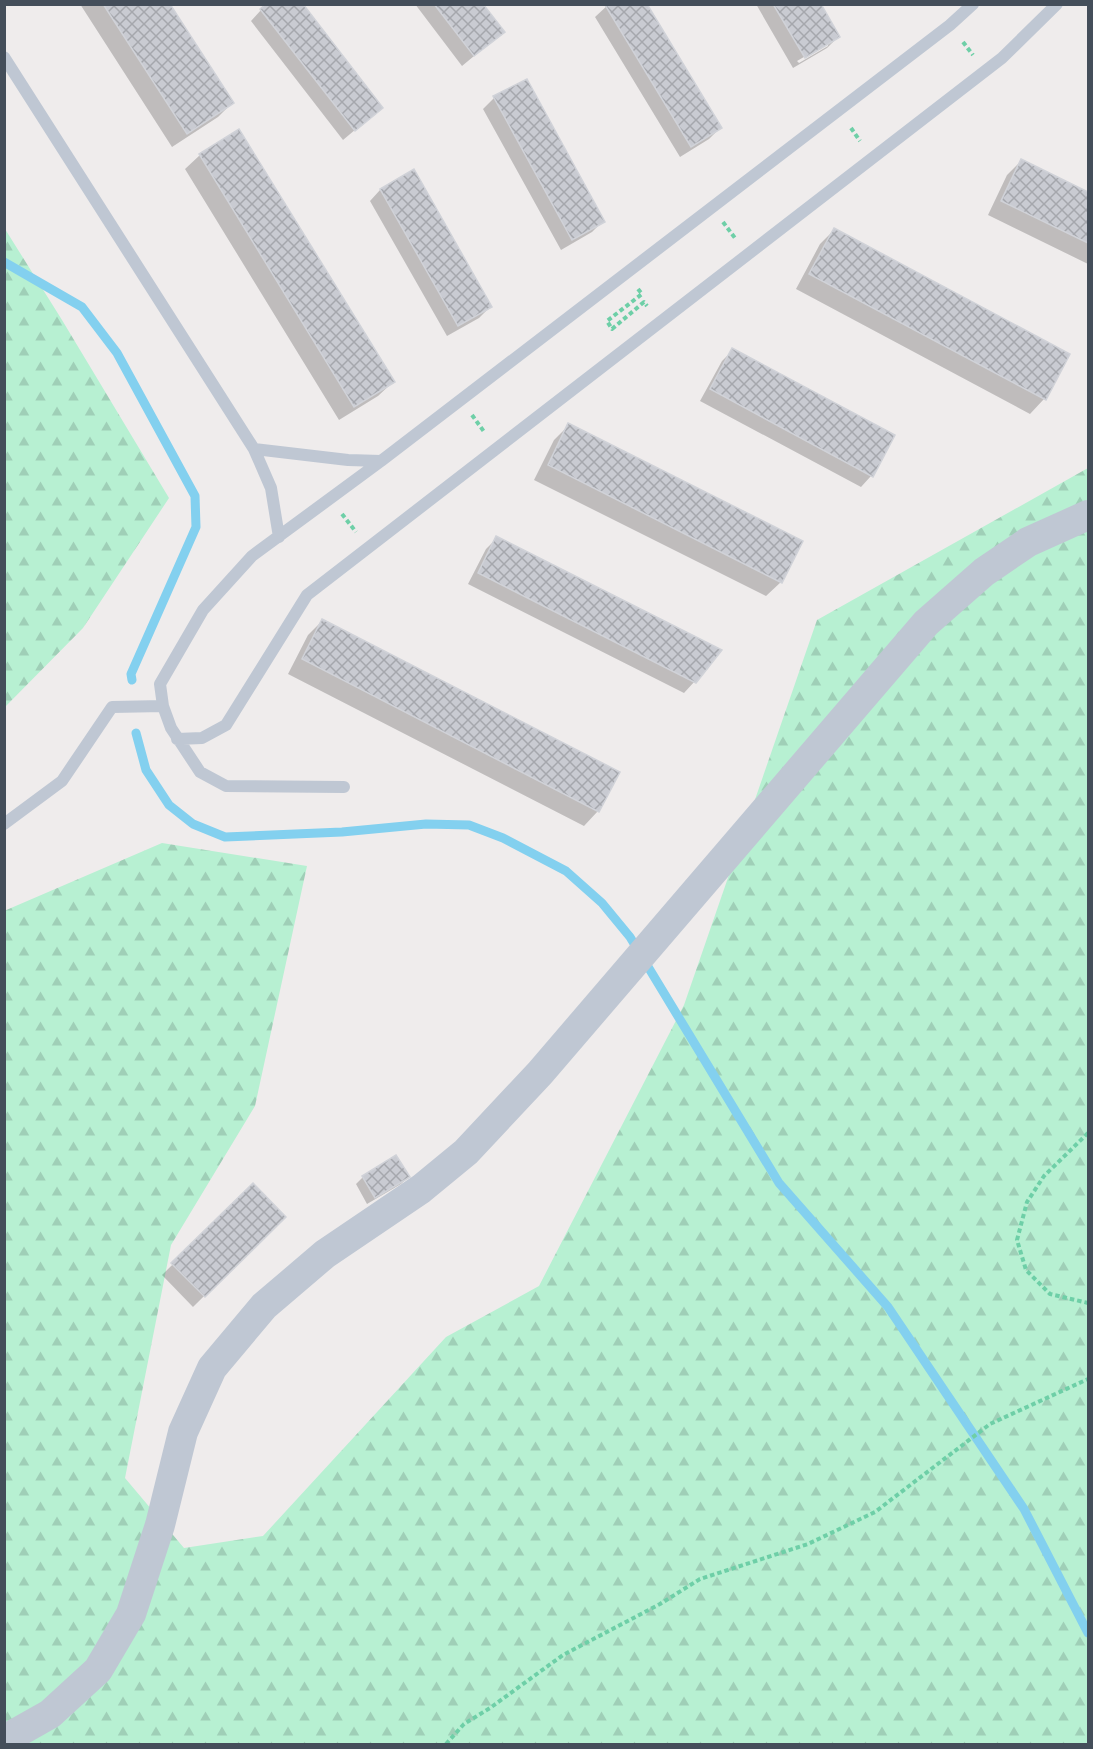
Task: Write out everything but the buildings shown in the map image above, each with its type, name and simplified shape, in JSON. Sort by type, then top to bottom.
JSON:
[{"type":"street","points":[[4,1740],[50,1714],[98,1670],[131,1614],[160,1525],[183,1432],[212,1368],[264,1306],[325,1254],[421,1190],[465,1152],[540,1073],[926,623],[984,572],[1028,542],[1089,515]]},
{"type":"lane","points":[[344,787],[226,786],[200,772],[177,740],[163,705],[160,684],[203,610],[252,556],[381,461],[973,4]]},
{"type":"lane","points":[[177,740],[202,738],[226,725],[307,595],[1002,58],[1057,4]]},
{"type":"lane","points":[[4,57],[254,449],[271,488],[279,537]]},
{"type":"lane","points":[[254,449],[348,460],[381,461]]},
{"type":"lane","points":[[4,824],[62,782],[112,707],[163,705]]},
{"type":"path","points":[[950,24],[985,71]]},
{"type":"path","points":[[839,109],[871,159]]},
{"type":"path","points":[[712,207],[747,255]]},
{"type":"path","points":[[629,296],[638,289],[642,294],[607,321],[612,329],[644,302],[660,323]]},
{"type":"path","points":[[460,400],[497,449]]},
{"type":"path","points":[[331,499],[368,548]]},
{"type":"path","points":[[1089,1133],[1044,1176],[1027,1202],[1017,1240],[1026,1270],[1050,1294],[1089,1303]]},
{"type":"path","points":[[446,1744],[464,1724],[563,1655],[660,1604],[700,1579],[808,1544],[875,1512],[990,1424],[1089,1378]]},
{"type":"green space","points":[[5,229],[169,498],[83,628],[5,707]]},
{"type":"green space","points":[[1088,468],[1088,1744],[5,1744],[4,911],[162,843],[307,866],[255,1106],[171,1245],[125,1478],[184,1548],[263,1536],[446,1337],[539,1286],[684,1005],[817,620]]},
{"type":"waterway","points":[[4,262],[82,307],[117,353],[195,496],[196,527],[131,674],[132,680]]},
{"type":"waterway","points":[[136,733],[146,770],[169,805],[193,824],[225,837],[342,832],[426,824],[469,825],[503,838],[566,871],[602,903],[630,937],[779,1183],[888,1307],[1024,1509],[1088,1633]]}]
